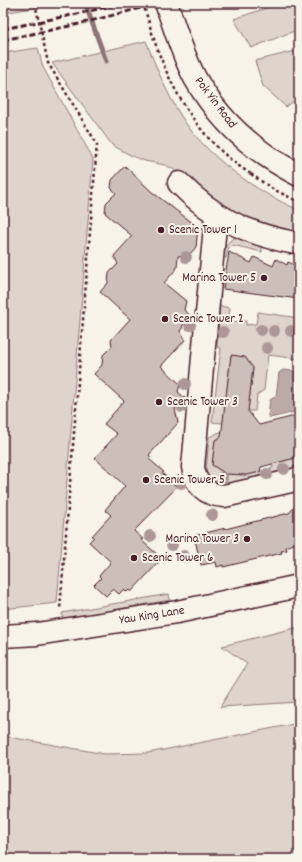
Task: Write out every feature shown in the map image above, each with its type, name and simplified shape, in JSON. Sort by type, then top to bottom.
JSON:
[{"type":"street","name":"Pok Yin Road","points":[[166,3],[183,52],[195,78],[225,120],[244,139],[265,155],[283,167],[299,175]]},
{"type":"street","points":[[179,183],[216,215],[252,232],[290,242]]},
{"type":"street","points":[[216,215],[193,467],[194,475],[202,488],[216,496],[224,496],[299,478]]},
{"type":"street","name":"Yau King Lane","points":[[3,636],[37,634],[177,612],[299,586]]},
{"type":"path","points":[[35,3],[48,63],[97,144],[60,609]]},
{"type":"path","points":[[142,3],[162,61],[174,87],[189,112],[207,136],[228,157],[251,174],[271,188],[299,202]]},
{"type":"shaded area","points":[[3,3],[63,3],[3,13]]},
{"type":"shaded area","points":[[281,3],[299,3],[299,29],[251,48],[234,19]]},
{"type":"shaded area","points":[[146,41],[171,98],[191,131],[218,159],[249,183],[299,210],[299,235],[284,233],[246,220],[194,188],[173,169],[165,165],[134,157],[112,145],[52,63]]},
{"type":"shaded area","points":[[38,48],[43,67],[93,159],[57,603],[3,609],[3,53]]},
{"type":"shaded area","points":[[299,50],[299,97],[286,107],[263,86],[255,61]]},
{"type":"shaded area","points":[[240,237],[262,247],[262,252],[232,245],[228,249],[226,258],[223,258],[229,241]]},
{"type":"shaded area","points":[[220,306],[230,308],[228,322],[246,321],[246,325],[256,324],[258,312],[299,318],[299,359],[268,355],[264,390],[257,395],[255,411],[248,411],[253,368],[245,357],[231,356],[223,423],[212,422],[221,348],[217,347]]},
{"type":"shaded area","points":[[284,370],[299,372],[299,411],[270,418],[268,415],[270,400],[276,396],[279,373]]},
{"type":"shaded area","points":[[222,431],[221,437],[215,440],[212,465],[226,474],[247,475],[273,468],[272,464],[295,458],[295,455],[299,454],[299,469],[217,486],[209,479],[206,473],[209,437]]},
{"type":"shaded area","points":[[169,594],[170,600],[63,619],[62,613]]},
{"type":"shaded area","points":[[299,627],[299,702],[220,707],[247,664],[222,646]]},
{"type":"shaded area","points":[[299,723],[299,859],[3,859],[3,736],[105,754],[148,753]]},
{"type":"building","points":[[125,166],[152,192],[198,227],[196,247],[190,254],[178,256],[177,268],[164,283],[186,301],[184,310],[191,316],[182,326],[183,327],[180,331],[185,340],[161,366],[180,384],[178,392],[185,398],[175,409],[178,423],[149,455],[151,457],[149,459],[164,472],[162,473],[177,487],[134,531],[143,539],[141,540],[159,556],[156,560],[159,562],[131,592],[129,590],[127,592],[124,589],[119,594],[113,589],[106,596],[94,585],[101,578],[99,576],[111,562],[89,542],[94,537],[92,536],[111,515],[105,510],[125,486],[95,458],[117,434],[104,424],[124,401],[94,374],[102,365],[103,355],[112,346],[111,340],[130,319],[100,292],[108,283],[109,273],[118,264],[114,256],[132,236],[105,213],[106,203],[116,193],[111,188],[112,180]]},
{"type":"building","name":"Marina Tower 5","points":[[229,252],[251,263],[254,257],[273,266],[276,259],[287,265],[288,262],[299,267],[299,299],[223,289]]},
{"type":"building","points":[[231,355],[245,357],[253,368],[248,411],[259,425],[299,415],[299,454],[295,455],[295,458],[261,467],[260,472],[247,475],[226,474],[212,465],[215,440],[221,437]]},
{"type":"building","name":"Marina Tower 3","points":[[299,502],[299,542],[286,547],[287,550],[281,551],[282,553],[223,567],[223,565],[217,567],[216,562],[201,565],[194,536],[289,513]]},
{"type":"waterway","points":[[85,3],[106,61]]},
{"type":"railway","points":[[3,29],[123,3]]},
{"type":"railway","points":[[3,40],[79,24],[160,3]]},
{"type":"place","name":"Scenic Tower 1","points":[[161,230]]},
{"type":"place","name":"Marina Tower 5","points":[[264,278]]},
{"type":"place","name":"Scenic Tower 2","points":[[165,319]]},
{"type":"place","name":"Scenic Tower 3","points":[[159,402]]},
{"type":"place","name":"Scenic Tower 5","points":[[146,480]]},
{"type":"place","name":"Marina Tower 3","points":[[247,539]]},
{"type":"place","name":"Scenic Tower 6","points":[[134,558]]}]
